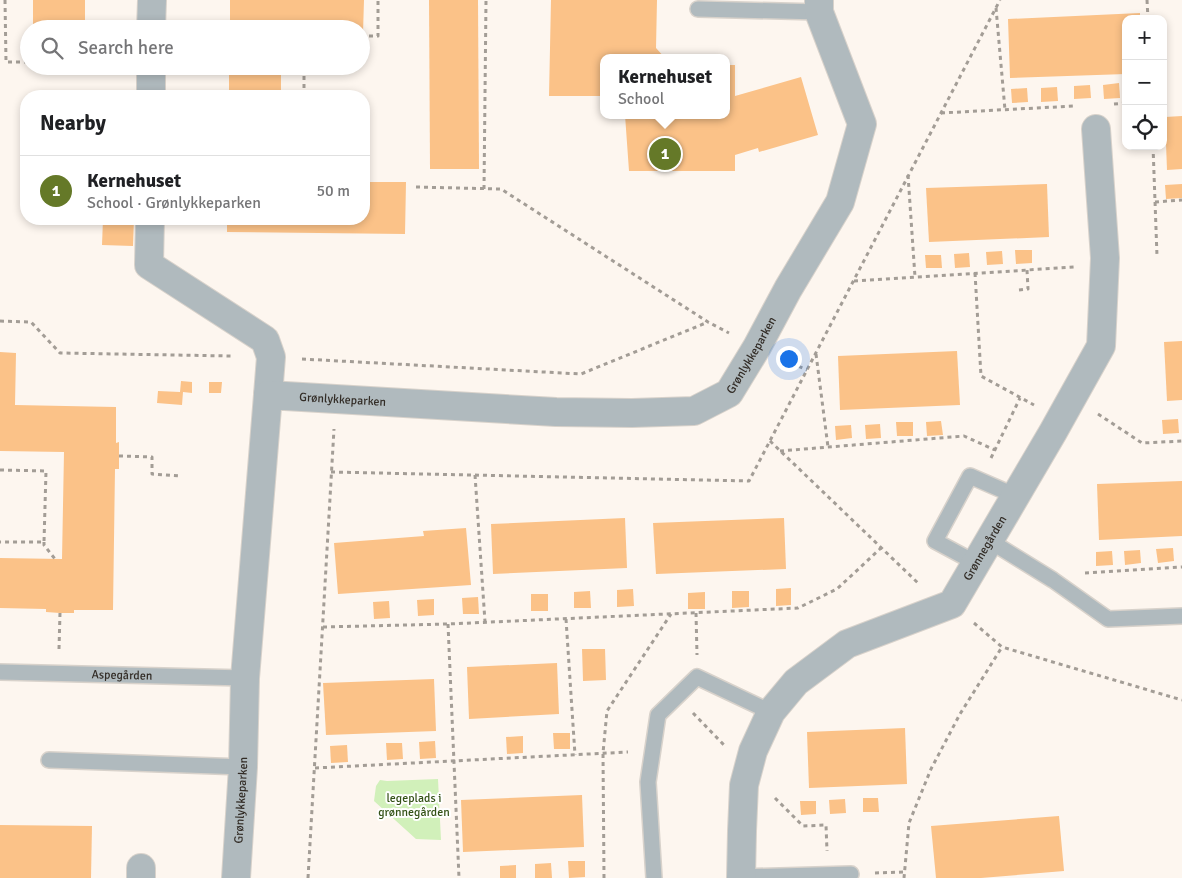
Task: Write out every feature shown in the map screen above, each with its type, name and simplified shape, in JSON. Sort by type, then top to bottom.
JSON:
[{"type":"street","points":[[151,20],[152,0]]},
{"type":"street","name":"Grønlykkeparken","points":[[268,395],[556,412],[632,413],[694,411],[729,393],[840,202],[862,124],[819,6]]},
{"type":"street","points":[[151,75],[151,90]]},
{"type":"street","name":"Grønnegården","points":[[948,606],[1016,496],[1101,346],[1105,265],[1096,129]]},
{"type":"street","points":[[150,225],[149,265],[265,340],[271,357]]},
{"type":"street","name":"Grønlykkeparken","points":[[236,878],[243,767],[245,678],[271,357]]},
{"type":"street","points":[[741,878],[744,786],[753,751],[771,712],[796,682],[847,644],[948,606]]},
{"type":"lane","points":[[698,9],[819,6]]},
{"type":"lane","points":[[1016,496],[970,476],[935,541],[983,552],[1045,575],[1108,619],[1182,616]]},
{"type":"lane","name":"Aspegården","points":[[0,672],[245,678]]},
{"type":"lane","points":[[654,878],[648,782],[658,715],[697,677],[771,712]]},
{"type":"lane","points":[[50,760],[243,767]]},
{"type":"lane","points":[[741,878],[850,874]]},
{"type":"path","points":[[5,0],[6,62],[20,62]]},
{"type":"path","points":[[370,36],[378,36],[378,0]]},
{"type":"path","points":[[484,189],[486,0]]},
{"type":"path","points":[[1147,0],[1148,15]]},
{"type":"path","points":[[996,8],[1005,110]]},
{"type":"path","points":[[304,75],[304,90]]},
{"type":"path","points":[[1107,104],[1122,103]]},
{"type":"path","points":[[941,113],[1079,106]]},
{"type":"path","points":[[1153,150],[1157,256]]},
{"type":"path","points":[[908,174],[915,277]]},
{"type":"path","points":[[416,187],[501,189],[708,322],[757,347]]},
{"type":"path","points":[[1155,202],[1182,200]]},
{"type":"path","points":[[854,280],[1105,265]]},
{"type":"path","points":[[1019,290],[1028,289],[1027,270]]},
{"type":"path","points":[[975,273],[981,376],[1020,398],[1066,409],[1142,443],[1182,441]]},
{"type":"path","points":[[0,321],[31,322],[60,352],[271,357],[581,374],[708,322]]},
{"type":"path","points":[[815,353],[828,447]]},
{"type":"path","points":[[980,481],[1020,398]]},
{"type":"path","points":[[308,878],[335,399]]},
{"type":"path","points":[[780,451],[964,436],[995,450]]},
{"type":"path","points":[[770,440],[881,548],[948,606],[1002,647],[1182,700]]},
{"type":"path","points":[[119,456],[152,456],[152,474],[181,476]]},
{"type":"path","points":[[0,470],[46,471],[44,546],[54,559]]},
{"type":"path","points":[[475,475],[485,622]]},
{"type":"path","points":[[0,542],[44,542]]},
{"type":"path","points":[[323,627],[448,624],[798,608],[837,588],[881,548]]},
{"type":"path","points":[[1045,575],[1182,567]]},
{"type":"path","points":[[58,674],[60,612]]},
{"type":"path","points":[[696,613],[697,677]]},
{"type":"path","points":[[604,878],[603,753],[607,711],[672,614]]},
{"type":"path","points":[[566,619],[575,755]]},
{"type":"path","points":[[448,624],[459,878]]},
{"type":"path","points":[[904,878],[909,823],[931,769],[960,714],[1002,647]]},
{"type":"path","points":[[315,768],[653,750]]},
{"type":"green space","name":"legeplads i grønnegården","points":[[438,779],[441,840],[416,839],[374,801],[376,786],[380,780]]},
{"type":"building","points":[[33,0],[85,0],[85,20],[33,20]]},
{"type":"building","points":[[230,0],[364,0],[363,20],[230,20]]},
{"type":"building","points":[[429,0],[478,0],[479,169],[430,169]]},
{"type":"building","points":[[551,0],[657,0],[656,48],[661,54],[600,54],[600,96],[549,96]]},
{"type":"building","points":[[1140,13],[1140,15],[1122,15],[1122,74],[1010,78],[1008,19]]},
{"type":"building","points":[[730,65],[735,65],[735,96],[801,77],[818,135],[759,152],[758,148],[735,155],[735,171],[629,171],[625,119],[730,119]]},
{"type":"building","points":[[229,75],[281,75],[281,90],[229,90]]},
{"type":"building","points":[[1119,83],[1120,98],[1104,99],[1103,85]]},
{"type":"building","points":[[1090,85],[1091,98],[1074,99],[1074,86]]},
{"type":"building","points":[[1057,87],[1058,101],[1041,102],[1041,88]]},
{"type":"building","points":[[1027,88],[1028,102],[1012,103],[1011,89]]},
{"type":"building","points":[[1182,116],[1182,169],[1167,170],[1167,117]]},
{"type":"building","points":[[370,182],[406,182],[405,234],[227,232],[227,225],[370,225]]},
{"type":"building","points":[[1047,184],[1049,237],[929,242],[926,188]]},
{"type":"building","points":[[1182,184],[1182,198],[1166,199],[1165,185]]},
{"type":"building","points":[[103,225],[134,225],[133,246],[102,245]]},
{"type":"building","points":[[1015,250],[1032,250],[1032,263],[1016,264]]},
{"type":"building","points":[[1002,251],[1003,264],[987,265],[986,252]]},
{"type":"building","points":[[969,253],[970,267],[955,268],[954,254]]},
{"type":"building","points":[[925,255],[941,255],[942,268],[926,268]]},
{"type":"building","points":[[1182,341],[1182,400],[1167,401],[1164,342]]},
{"type":"building","points":[[957,351],[960,405],[840,410],[838,356]]},
{"type":"building","points":[[0,352],[16,353],[15,405],[116,407],[116,443],[119,442],[119,469],[115,469],[113,610],[74,610],[74,613],[60,613],[46,612],[46,609],[0,608],[0,558],[62,559],[64,452],[0,451]]},
{"type":"building","points":[[181,381],[192,382],[192,393],[183,392],[182,405],[157,403],[158,391],[180,392]]},
{"type":"building","points":[[209,382],[222,382],[221,393],[209,393]]},
{"type":"building","points":[[1178,419],[1179,433],[1163,434],[1162,420]]},
{"type":"building","points":[[941,421],[943,435],[927,436],[926,422]]},
{"type":"building","points":[[896,422],[913,422],[913,436],[897,436]]},
{"type":"building","points":[[880,424],[881,438],[866,439],[865,425]]},
{"type":"building","points":[[851,425],[852,438],[836,440],[835,426]]},
{"type":"building","points":[[1182,481],[1182,536],[1099,540],[1097,484]]},
{"type":"building","points":[[625,518],[627,568],[493,574],[491,524]]},
{"type":"building","points":[[784,518],[786,569],[656,574],[653,523]]},
{"type":"building","points":[[466,528],[471,585],[338,594],[334,543],[424,536],[423,531]]},
{"type":"building","points":[[1173,548],[1174,561],[1158,563],[1156,549]]},
{"type":"building","points":[[1140,550],[1141,563],[1125,565],[1124,551]]},
{"type":"building","points":[[1112,551],[1113,565],[1096,566],[1096,552]]},
{"type":"building","points":[[791,588],[791,605],[776,606],[776,589]]},
{"type":"building","points":[[633,589],[634,606],[617,607],[617,590]]},
{"type":"building","points":[[590,591],[591,608],[574,608],[574,592]]},
{"type":"building","points":[[732,591],[749,591],[749,607],[732,608]]},
{"type":"building","points":[[705,592],[705,609],[688,609],[688,593]]},
{"type":"building","points":[[531,594],[548,594],[548,611],[531,611]]},
{"type":"building","points":[[478,597],[479,614],[463,614],[462,598]]},
{"type":"building","points":[[434,599],[434,615],[418,616],[417,600]]},
{"type":"building","points":[[389,601],[390,618],[374,619],[373,602]]},
{"type":"building","points":[[582,649],[605,649],[606,680],[583,681]]},
{"type":"building","points":[[557,663],[559,714],[469,719],[467,667]]},
{"type":"building","points":[[434,679],[436,731],[326,735],[323,683]]},
{"type":"building","points":[[905,728],[907,784],[809,788],[807,732]]},
{"type":"building","points":[[553,733],[570,733],[570,749],[554,749]]},
{"type":"building","points":[[523,736],[523,753],[507,754],[506,737]]},
{"type":"building","points":[[435,741],[436,758],[420,759],[419,742]]},
{"type":"building","points":[[386,743],[402,743],[403,759],[387,760]]},
{"type":"building","points":[[347,745],[348,762],[331,763],[330,746]]},
{"type":"building","points":[[582,795],[584,847],[463,852],[461,800]]},
{"type":"building","points":[[863,798],[878,798],[879,812],[863,812]]},
{"type":"building","points":[[845,799],[846,813],[830,814],[829,800]]},
{"type":"building","points":[[800,801],[816,801],[816,814],[801,815]]},
{"type":"building","points":[[1059,816],[1064,871],[981,878],[936,878],[931,826]]},
{"type":"building","points":[[0,825],[92,826],[91,878],[0,878]]},
{"type":"building","points":[[568,861],[585,861],[585,877],[569,878]]},
{"type":"building","points":[[551,863],[552,878],[535,878],[535,864]]},
{"type":"building","points":[[516,865],[516,878],[500,878],[500,866]]},
{"type":"place","name":"Kernehuset","points":[[665,154]]}]
